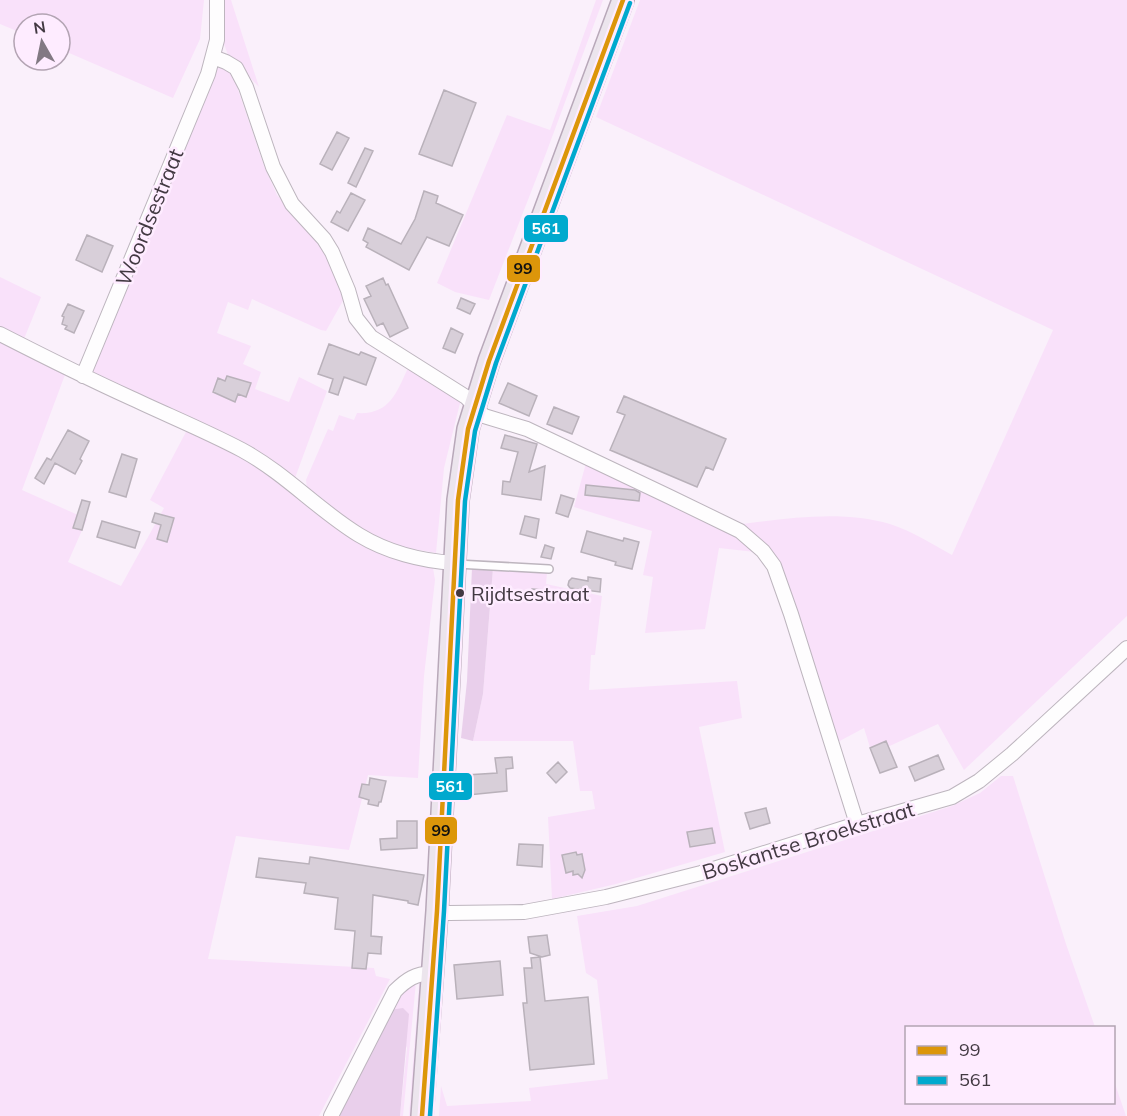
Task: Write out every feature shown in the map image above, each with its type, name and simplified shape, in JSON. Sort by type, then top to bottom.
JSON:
[{"type":"main road","points":[[422,1116],[437,911],[454,563],[462,465],[475,405],[510,303],[622,0]]},
{"type":"street","name":"Woordsestraat","points":[[83,376],[208,74],[218,25],[217,0]]},
{"type":"street","points":[[213,57],[236,68],[246,87],[273,167],[292,204],[324,239],[332,252],[348,290],[356,318],[371,337],[466,397],[484,416],[527,429],[740,531],[763,551],[774,566],[791,614],[858,824]]},
{"type":"street","points":[[0,334],[83,376],[242,450],[286,478],[343,524],[376,544],[396,552],[454,563]]},
{"type":"street","name":"Boskantse Broekstraat","points":[[437,911],[449,913],[524,912],[595,899],[701,873],[952,797],[979,781],[1012,754],[1127,648]]},
{"type":"street","points":[[331,1116],[395,991],[405,981],[418,974],[432,973]]},
{"type":"lane","points":[[454,563],[549,569]]},
{"type":"shaded area","points":[[0,0],[204,0],[200,39],[173,98],[72,54],[72,12],[12,12],[12,29],[0,24]]},
{"type":"shaded area","points":[[222,0],[231,0],[259,87],[228,55],[224,44]]},
{"type":"shaded area","points":[[596,0],[603,0],[489,300],[455,292],[437,283],[507,115],[550,130]]},
{"type":"shaded area","points":[[640,0],[1127,0],[1127,616],[964,770],[938,724],[872,754],[864,728],[836,743],[773,555],[743,524],[816,516],[854,517],[890,524],[906,530],[952,555],[1053,330],[596,117]]},
{"type":"shaded area","points":[[215,68],[226,68],[233,75],[264,166],[277,195],[326,250],[345,297],[326,331],[252,299],[248,310],[228,302],[217,333],[251,346],[243,364],[261,372],[255,389],[289,402],[299,377],[327,391],[295,478],[89,373]]},
{"type":"shaded area","points":[[0,277],[41,297],[24,339],[0,327]]},
{"type":"shaded area","points":[[0,337],[66,372],[22,490],[87,519],[68,562],[121,586],[164,508],[150,500],[187,430],[243,457],[391,556],[433,568],[435,580],[424,676],[418,778],[368,775],[349,850],[236,836],[208,959],[374,968],[376,976],[390,979],[319,1116],[0,1116]]},
{"type":"shaded area","points":[[408,368],[461,399],[444,468],[436,553],[395,545],[371,537],[307,488],[306,480],[328,429],[333,431],[339,415],[354,420],[357,413],[368,413],[384,406],[395,394]]},
{"type":"shaded area","points":[[586,463],[726,530],[755,552],[719,548],[705,629],[645,633],[653,577],[643,575],[652,531],[574,507]]},
{"type":"shaded area","points":[[472,568],[493,568],[483,694],[473,741],[461,738],[467,681]]},
{"type":"shaded area","points":[[493,568],[547,573],[546,584],[602,596],[595,655],[591,655],[589,690],[737,681],[742,718],[699,727],[725,852],[616,884],[552,899],[548,817],[595,809],[592,791],[580,791],[573,741],[473,741],[483,694]]},
{"type":"shaded area","points":[[1001,776],[1013,776],[1095,1026],[905,1026],[905,1104],[1115,1104],[1115,1084],[1126,1116],[439,1116],[441,1086],[447,1106],[531,1101],[529,1088],[608,1079],[597,980],[586,973],[577,916],[637,906],[952,806],[980,793]]},
{"type":"shaded area","points":[[416,982],[403,1116],[400,1116],[407,1048],[389,1010],[392,1000]]},
{"type":"shaded area","points":[[419,984],[422,984],[415,1116],[409,1116]]},
{"type":"shaded area","points":[[403,1008],[409,1014],[400,1116],[336,1116],[389,1010]]},
{"type":"building","points":[[444,90],[476,103],[452,166],[419,154]]},
{"type":"building","points":[[337,132],[349,138],[332,170],[320,164]]},
{"type":"building","points":[[365,148],[373,151],[356,187],[348,183]]},
{"type":"building","points":[[424,191],[438,196],[436,203],[463,215],[449,246],[427,237],[409,270],[366,247],[368,243],[363,240],[368,228],[401,244],[415,219]]},
{"type":"building","points":[[351,193],[365,200],[348,231],[331,222],[337,211],[340,213]]},
{"type":"building","points":[[87,235],[113,246],[102,272],[76,260]]},
{"type":"building","points":[[383,278],[408,328],[390,337],[383,323],[377,326],[364,299],[371,296],[366,286]]},
{"type":"building","points":[[461,298],[475,304],[470,314],[457,308]]},
{"type":"building","points":[[68,304],[84,311],[74,333],[65,329],[67,326],[62,324],[64,317],[62,316]]},
{"type":"building","points":[[451,328],[463,334],[455,353],[443,348]]},
{"type":"building","points":[[329,344],[359,355],[361,352],[376,358],[366,385],[344,377],[338,395],[329,392],[333,379],[318,374]]},
{"type":"building","points":[[227,376],[251,383],[246,397],[238,394],[235,402],[213,392],[218,378],[225,381]]},
{"type":"building","points":[[508,383],[537,396],[529,416],[499,403]]},
{"type":"building","points":[[624,396],[726,439],[713,470],[706,467],[697,487],[610,450],[625,415],[617,412]]},
{"type":"building","points":[[554,407],[579,417],[572,434],[547,424]]},
{"type":"building","points":[[68,430],[89,441],[80,459],[82,461],[75,474],[55,463],[44,484],[35,478],[47,458],[51,460]]},
{"type":"building","points":[[505,435],[537,444],[529,472],[545,466],[541,500],[502,494],[503,481],[510,482],[518,452],[501,448]]},
{"type":"building","points":[[122,454],[137,459],[126,497],[109,492]]},
{"type":"building","points":[[586,485],[635,490],[640,493],[639,501],[585,495]]},
{"type":"building","points":[[561,495],[574,499],[568,517],[556,513]]},
{"type":"building","points":[[82,500],[90,502],[82,530],[73,528]]},
{"type":"building","points":[[155,513],[174,518],[167,542],[157,539],[161,525],[152,522]]},
{"type":"building","points":[[525,516],[539,519],[536,538],[520,534]]},
{"type":"building","points":[[102,521],[140,532],[135,548],[97,537]]},
{"type":"building","points":[[587,531],[623,541],[624,538],[639,542],[632,569],[581,552]]},
{"type":"building","points":[[545,545],[554,548],[551,559],[541,557]]},
{"type":"building","points":[[588,577],[601,579],[600,592],[570,588],[568,585],[572,578],[588,581]]},
{"type":"building","points":[[532,589],[545,590],[544,600],[531,598]]},
{"type":"building","points":[[886,741],[897,767],[880,773],[870,748]]},
{"type":"building","points":[[938,755],[944,769],[915,781],[909,767]]},
{"type":"building","points":[[512,757],[513,768],[506,769],[507,791],[468,795],[466,775],[497,773],[495,758]]},
{"type":"building","points":[[558,762],[567,772],[556,783],[547,773]]},
{"type":"building","points":[[370,778],[386,781],[378,806],[368,804],[369,800],[359,797],[362,784],[369,785]]},
{"type":"building","points":[[766,808],[770,823],[750,829],[745,813]]},
{"type":"building","points":[[397,821],[417,821],[417,848],[381,850],[380,839],[397,838]]},
{"type":"building","points":[[712,828],[715,843],[690,847],[687,832]]},
{"type":"building","points":[[519,844],[543,845],[542,867],[517,865]]},
{"type":"building","points":[[576,852],[577,855],[582,854],[585,870],[582,878],[578,874],[573,875],[573,871],[566,873],[562,855]]},
{"type":"building","points":[[310,857],[424,875],[418,905],[373,895],[371,936],[382,937],[381,954],[368,953],[366,969],[352,968],[355,931],[335,929],[338,898],[304,893],[306,883],[256,877],[259,858],[309,864]]},
{"type":"building","points":[[547,935],[550,955],[542,957],[530,953],[528,937]]},
{"type":"building","points":[[540,957],[545,1001],[588,997],[594,1064],[530,1070],[523,1003],[527,1003],[524,968],[532,968],[531,958]]},
{"type":"building","points":[[500,961],[503,995],[457,999],[454,965]]},
{"type":"transit line","name":"99","points":[[422,1116],[437,911],[458,500],[468,429],[489,361],[623,0]]},
{"type":"transit line","name":"561","points":[[430,1116],[444,911],[465,501],[475,431],[496,363],[630,3]]},
{"type":"place","name":"Rijdtsestraat","points":[[460,593]]}]
